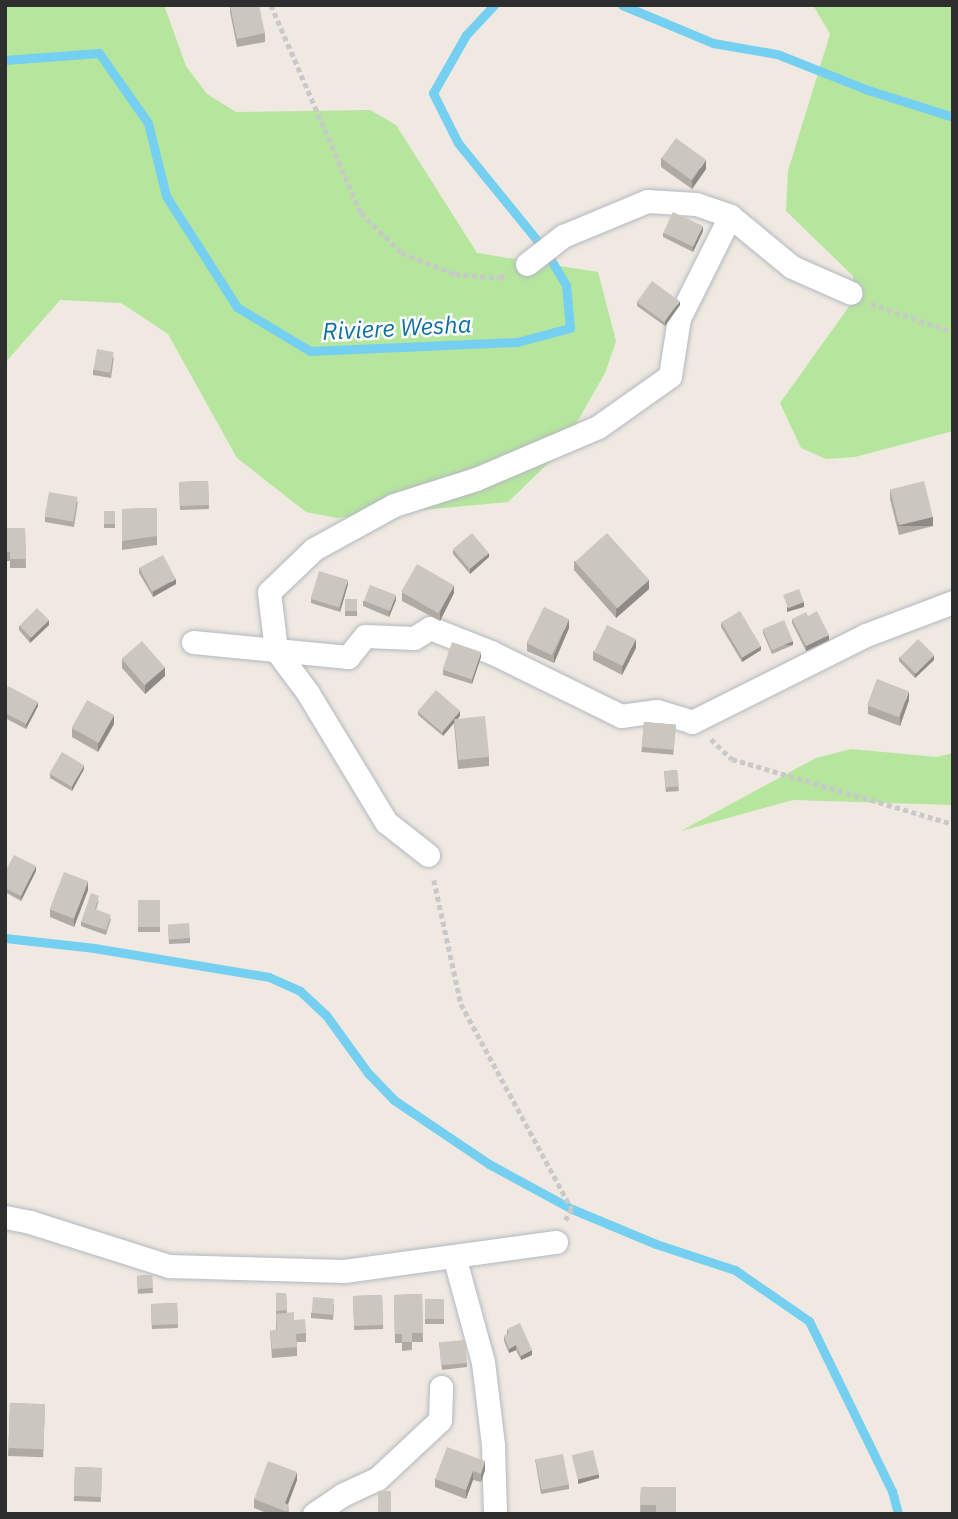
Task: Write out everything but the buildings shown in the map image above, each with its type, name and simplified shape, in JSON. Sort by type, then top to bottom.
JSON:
[{"type":"street","points":[[527,264],[563,236],[647,201],[696,204],[730,216],[792,267],[850,293]]},
{"type":"street","points":[[428,855],[386,822],[308,693],[276,650],[269,592],[314,549],[394,505],[476,479],[598,427],[670,376],[679,318],[730,216]]},
{"type":"street","points":[[193,642],[348,657],[365,636],[414,639],[430,628],[491,652],[621,716],[657,711],[692,722],[866,635],[953,602]]},
{"type":"street","points":[[5,1217],[30,1222],[169,1266],[344,1271],[556,1242]]},
{"type":"street","points":[[454,1256],[483,1362],[494,1445],[495,1514]]},
{"type":"street","points":[[314,1514],[342,1495],[377,1479],[440,1420],[441,1387]]},
{"type":"path","points":[[271,5],[361,214],[402,253],[455,274],[500,278],[527,264]]},
{"type":"path","points":[[850,293],[884,310],[953,332]]},
{"type":"path","points":[[692,722],[732,759],[953,824]]},
{"type":"path","points":[[428,855],[461,1004],[572,1209],[556,1242]]},
{"type":"green space","points":[[5,5],[164,5],[186,66],[207,94],[236,112],[370,110],[396,125],[477,253],[598,272],[616,341],[605,373],[560,452],[508,502],[337,518],[306,512],[237,458],[168,334],[121,303],[60,300],[5,363]]},
{"type":"green space","points":[[813,5],[953,5],[953,431],[855,457],[826,459],[801,448],[780,403],[853,301],[853,276],[786,211],[788,171],[830,34]]},
{"type":"green space","points":[[851,749],[937,757],[953,753],[953,805],[793,800],[681,831],[816,758]]},
{"type":"waterway","name":"Riviere Wesha","points":[[5,60],[99,53],[148,123],[166,196],[237,307],[310,351],[517,342],[570,328],[566,285],[545,250],[458,143],[433,93],[466,35],[494,5]]},
{"type":"waterway","name":"Riviere Wesha","points":[[622,5],[713,43],[777,54],[868,90],[953,117]]},
{"type":"waterway","points":[[5,938],[94,948],[269,977],[300,991],[326,1015],[368,1073],[394,1100],[489,1164],[572,1209],[656,1244],[735,1270],[809,1321],[892,1491],[898,1514]]}]
